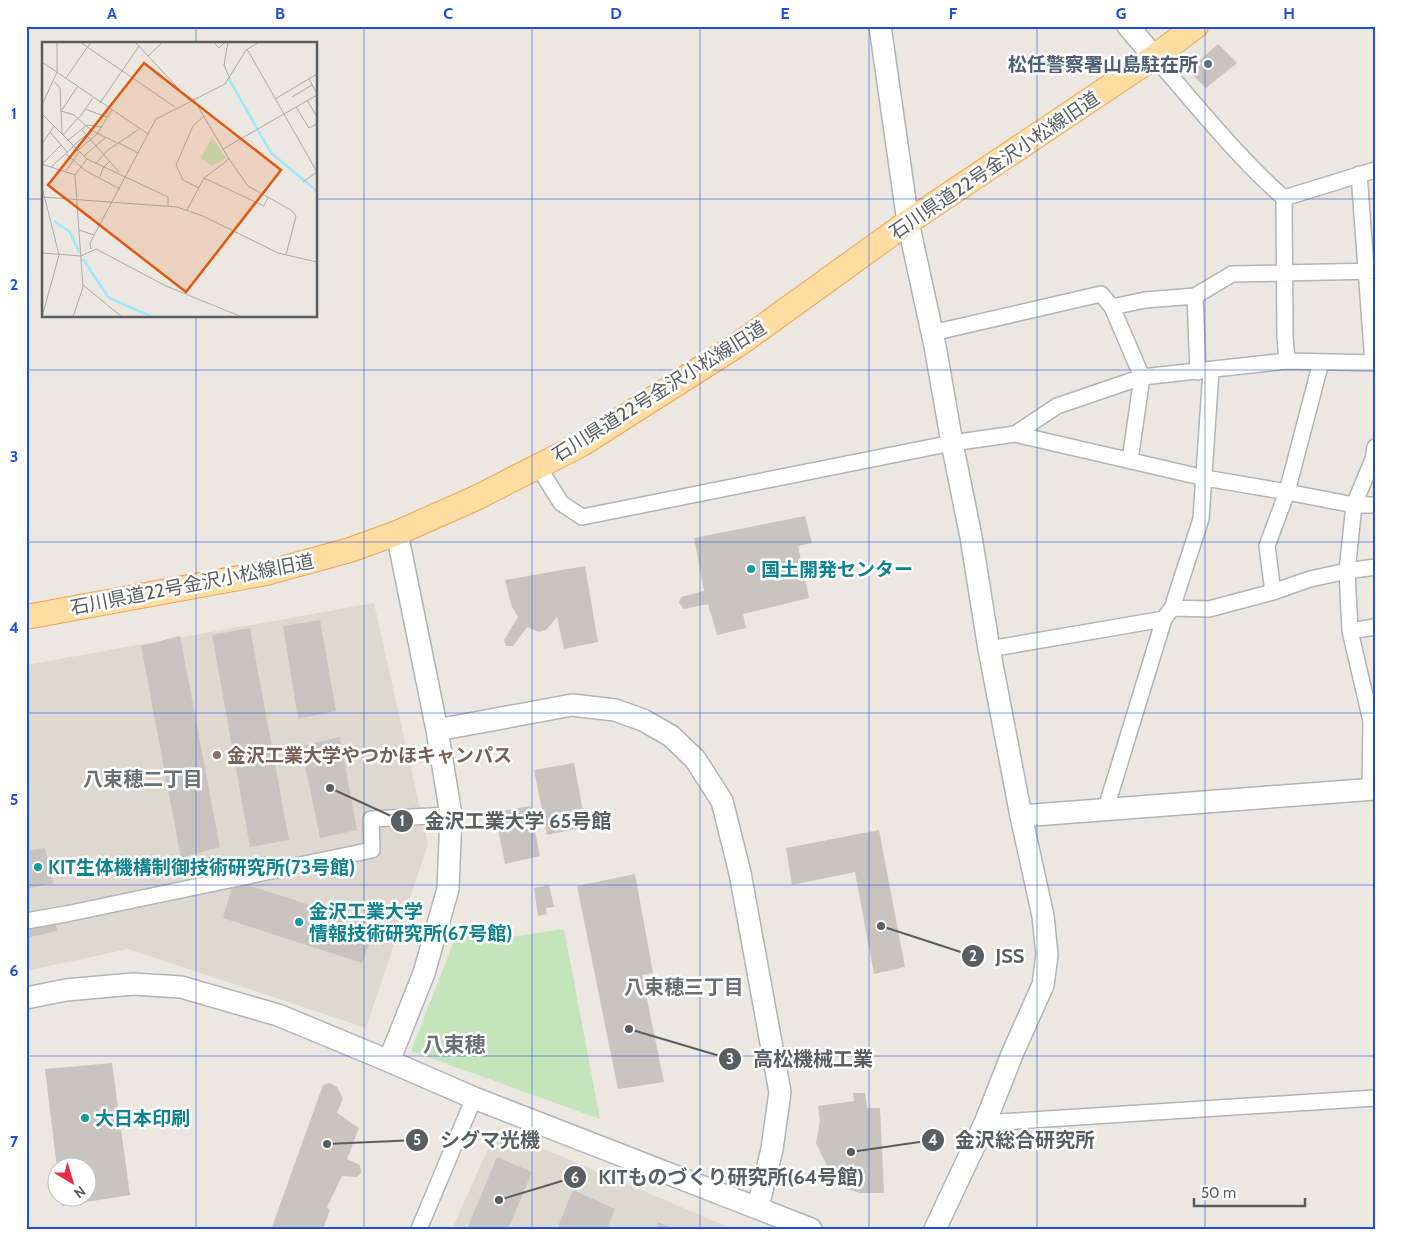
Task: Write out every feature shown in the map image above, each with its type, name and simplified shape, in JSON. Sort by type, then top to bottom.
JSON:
[{"type":"main road","name":"石川県道22号金沢小松線旧道","points":[[26,617],[266,573],[350,550],[397,533],[476,498],[582,444],[739,344],[908,222],[1154,57],[1196,26]]},
{"type":"street","points":[[880,26],[908,222],[932,333],[971,536],[989,648],[1021,816],[1043,916],[1047,955],[1043,985],[1013,1052],[985,1123],[935,1229]]},
{"type":"street","points":[[1128,26],[1231,144],[1270,186],[1284,198],[1287,362]]},
{"type":"street","points":[[1284,198],[1375,170]]},
{"type":"street","points":[[1015,434],[1057,406],[1142,377],[1287,362],[1374,363],[1370,271],[1359,174]]},
{"type":"street","points":[[1112,307],[1146,300],[1195,296],[1232,274],[1370,271]]},
{"type":"street","points":[[932,333],[1101,294],[1112,307],[1142,377],[1130,460]]},
{"type":"street","points":[[1106,808],[1168,613],[1201,519],[1205,478],[1204,371],[1195,296]]},
{"type":"street","points":[[1273,592],[1267,546],[1287,492],[1322,362]]},
{"type":"street","points":[[538,466],[561,503],[582,517],[952,444],[1015,434],[1205,478],[1354,505],[1375,505]]},
{"type":"street","points":[[1021,816],[1106,808],[1372,790],[1373,721],[1350,631],[1347,571],[1354,505],[1373,459],[1375,447]]},
{"type":"street","points":[[389,1061],[424,973],[448,889],[451,816],[437,730],[397,533]]},
{"type":"street","points":[[989,648],[1168,613],[1209,610],[1273,592],[1310,579],[1375,567]]},
{"type":"street","points":[[1350,631],[1375,627]]},
{"type":"street","points":[[437,730],[572,705],[615,710],[643,720],[671,736],[695,759],[722,802],[740,873],[780,1092],[772,1148],[758,1207]]},
{"type":"street","points":[[26,921],[372,850],[371,819],[451,816]]},
{"type":"street","points":[[26,998],[66,990],[133,984],[181,987],[278,1015],[474,1098],[811,1229]]},
{"type":"street","points":[[419,1229],[474,1098]]},
{"type":"street","points":[[985,1123],[1375,1098]]},
{"type":"shaded area","name":"金沢工業大学やつかほキャンパス","points":[[374,603],[428,844],[366,1028],[128,949],[26,971],[26,665]]},
{"type":"shaded area","points":[[497,1129],[733,1229],[452,1229]]},
{"type":"green space","points":[[494,924],[499,939],[564,929],[600,1119],[411,1051],[458,931]]},
{"type":"building","points":[[1218,44],[1237,63],[1206,88],[1182,65],[1195,54],[1200,60]]},
{"type":"building","name":"国土開発センター","points":[[805,516],[812,543],[798,546],[809,598],[743,614],[746,628],[717,635],[708,604],[684,609],[679,603],[681,597],[704,591],[694,538]]},
{"type":"building","points":[[585,566],[598,642],[564,649],[557,617],[546,630],[539,632],[527,627],[513,646],[506,646],[504,640],[518,617],[512,607],[505,580]]},
{"type":"building","points":[[320,620],[336,711],[298,719],[283,626]]},
{"type":"building","points":[[250,628],[289,840],[250,847],[212,635]]},
{"type":"building","points":[[180,636],[220,847],[181,858],[141,646]]},
{"type":"building","points":[[340,737],[357,830],[320,838],[301,746]]},
{"type":"building","points":[[574,763],[586,827],[547,835],[534,770]]},
{"type":"building","points":[[530,806],[540,856],[505,864],[495,812]]},
{"type":"building","points":[[879,830],[905,967],[874,974],[855,872],[792,885],[786,848]]},
{"type":"building","name":"KIT生体機構制御技術研究所(73号館)","points":[[45,848],[53,883],[26,889],[26,851]]},
{"type":"building","points":[[635,874],[653,973],[642,975],[664,1082],[618,1089],[577,886]]},
{"type":"building","name":"金沢工業大学 情報技術研究所(67号館)","points":[[234,881],[376,926],[362,963],[223,918]]},
{"type":"building","points":[[549,885],[554,907],[546,908],[547,914],[538,916],[534,888]]},
{"type":"building","points":[[55,919],[57,931],[26,938],[26,925]]},
{"type":"building","name":"大日本印刷","points":[[112,1063],[130,1195],[98,1200],[98,1158],[56,1158],[45,1069]]},
{"type":"building","points":[[330,1083],[337,1087],[343,1098],[337,1113],[359,1128],[347,1159],[360,1165],[361,1173],[357,1177],[342,1176],[327,1207],[330,1210],[323,1229],[275,1229],[272,1227],[323,1085]]},
{"type":"building","points":[[853,1093],[865,1093],[867,1108],[880,1108],[884,1193],[860,1193],[844,1188],[833,1179],[816,1143],[820,1121],[818,1106],[854,1101]]},
{"type":"building","points":[[497,1157],[532,1172],[508,1229],[467,1229]]},
{"type":"building","points":[[573,1190],[615,1209],[607,1229],[557,1229]]},
{"type":"building","points":[[658,1222],[675,1229],[655,1229]]},
{"type":"place","name":"松任警察署山島駐在所","points":[[1208,64]]},
{"type":"place","name":"国土開発センター","points":[[751,569]]},
{"type":"place","name":"金沢工業大学やつかほキャンパス","points":[[217,755]]},
{"type":"place","name":"金沢工業大学 65号館","points":[[330,788]]},
{"type":"place","name":"KIT生体機構制御技術研究所(73号館)","points":[[38,867]]},
{"type":"place","name":"金沢工業大学 情報技術研究所(67号館)","points":[[299,922]]},
{"type":"place","name":"JSS","points":[[881,926]]},
{"type":"place","name":"高松機械工業","points":[[629,1029]]},
{"type":"place","name":"大日本印刷","points":[[85,1118]]},
{"type":"place","name":"シグマ光機","points":[[327,1144]]},
{"type":"place","name":"金沢総合研究所","points":[[851,1152]]},
{"type":"place","name":"KITものづくり研究所(64号館)","points":[[499,1200]]},
{"type":"district","name":"八束穂二丁目","points":[[143,779]]},
{"type":"district","name":"八束穂三丁目","points":[[684,987]]},
{"type":"district","name":"八束穂","points":[[454,1045]]}]
